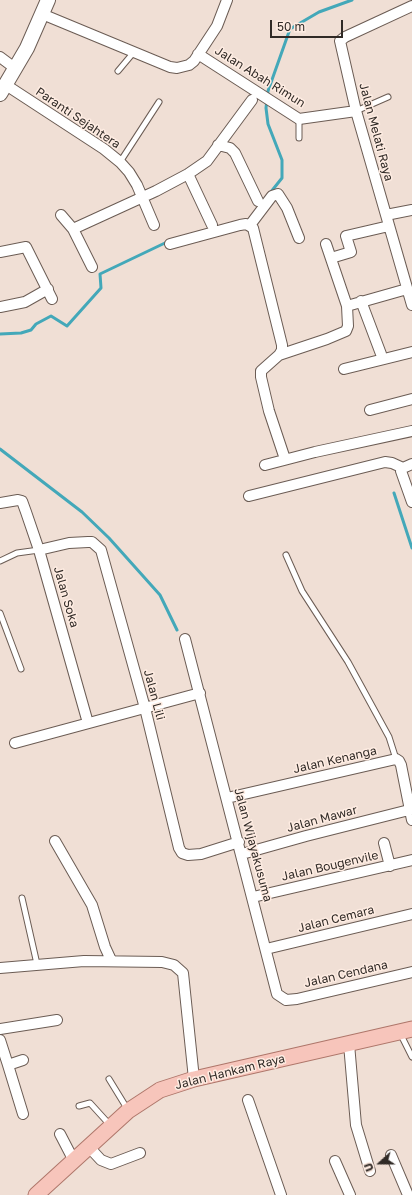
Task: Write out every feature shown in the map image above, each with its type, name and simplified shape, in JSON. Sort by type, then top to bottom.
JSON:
[{"type":"main road","name":"Jalan Hankam Raya","points":[[36,1195],[88,1146],[106,1119],[128,1111],[160,1090],[194,1079],[406,1030]]},
{"type":"street","points":[[3,89],[16,70],[34,34],[48,0]]},
{"type":"street","points":[[42,14],[177,68],[189,65],[198,54],[216,26],[226,0]]},
{"type":"street","name":"Jalan Melati Raya","points":[[412,6],[345,36],[340,41],[356,112],[412,305]]},
{"type":"street","name":"Jalan Abah Rimun","points":[[198,54],[298,119],[356,112]]},
{"type":"street","points":[[0,57],[16,70]]},
{"type":"street","name":"Paranti Sejahtera","points":[[3,89],[104,149],[120,162],[129,172],[154,225]]},
{"type":"street","points":[[73,229],[188,174],[207,161],[252,100]]},
{"type":"street","points":[[218,145],[230,148],[235,153],[258,201]]},
{"type":"street","points":[[188,174],[212,225]]},
{"type":"street","points":[[250,225],[272,196],[278,194],[287,208],[300,238]]},
{"type":"street","points":[[386,215],[412,210]]},
{"type":"street","points":[[61,215],[73,229],[92,267]]},
{"type":"street","points":[[170,244],[240,224],[250,225],[253,228],[282,345],[282,350],[279,355],[261,371],[261,377],[269,411],[285,459]]},
{"type":"street","points":[[331,258],[351,252],[346,236],[388,226]]},
{"type":"street","points":[[279,355],[327,340],[346,331],[348,326],[347,306],[326,244]]},
{"type":"street","points":[[0,252],[26,247],[50,294],[25,302],[0,307]]},
{"type":"street","points":[[347,306],[407,289]]},
{"type":"street","points":[[361,301],[381,354]]},
{"type":"street","points":[[344,369],[412,352]]},
{"type":"street","points":[[370,410],[412,399]]},
{"type":"street","points":[[265,465],[285,459],[412,432]]},
{"type":"street","points":[[249,496],[386,462],[402,468],[412,464]]},
{"type":"street","points":[[402,468],[401,474],[412,502]]},
{"type":"street","name":"Jalan Soka","points":[[0,503],[13,499],[22,501],[39,550],[88,723]]},
{"type":"street","name":"Jalan Lili","points":[[39,550],[69,543],[88,542],[92,542],[101,550],[145,708],[179,848],[182,853],[188,855],[201,854],[239,842]]},
{"type":"street","name":"Jalan Wijayakusuma","points":[[185,639],[239,842],[277,994],[286,1000]]},
{"type":"street","points":[[15,742],[200,693]]},
{"type":"street","points":[[396,759],[402,765],[410,799],[409,810],[412,820]]},
{"type":"street","name":"Jalan Kenanga","points":[[227,798],[396,759]]},
{"type":"street","name":"Jalan Mawar","points":[[242,854],[409,810]]},
{"type":"street","points":[[55,841],[92,905],[104,947],[111,960]]},
{"type":"street","points":[[384,843],[390,866]]},
{"type":"street","name":"Jalan Bougenvile","points":[[253,897],[412,860]]},
{"type":"street","name":"Jalan Cemara","points":[[266,949],[412,914]]},
{"type":"street","points":[[0,968],[37,964],[111,960],[162,962],[174,965],[183,973],[194,1079]]},
{"type":"street","name":"Jalan Cendana","points":[[286,1000],[412,972]]},
{"type":"street","points":[[0,1029],[57,1020]]},
{"type":"street","points":[[0,1040],[23,1114]]},
{"type":"street","points":[[349,1044],[356,1125],[370,1171]]},
{"type":"street","points":[[8,1065],[23,1060]]},
{"type":"street","points":[[248,1100],[281,1195]]},
{"type":"street","points":[[60,1134],[74,1160]]},
{"type":"street","points":[[88,1146],[101,1160],[112,1164],[140,1153]]},
{"type":"street","points":[[391,1155],[408,1195]]},
{"type":"street","points":[[335,1161],[350,1195]]},
{"type":"lane","points":[[118,71],[134,52]]},
{"type":"lane","points":[[356,112],[388,97]]},
{"type":"lane","points":[[120,162],[159,102]]},
{"type":"lane","points":[[298,119],[299,138]]},
{"type":"lane","points":[[0,561],[17,553],[39,550]]},
{"type":"lane","points":[[286,555],[302,591],[348,662],[389,737],[396,759]]},
{"type":"lane","points":[[0,613],[21,669]]},
{"type":"lane","points":[[22,898],[37,964]]},
{"type":"lane","points":[[406,1030],[412,1057]]},
{"type":"lane","points":[[109,1079],[128,1111]]},
{"type":"lane","points":[[79,1106],[90,1103],[106,1119]]},
{"type":"waterway","points":[[270,193],[282,178],[282,160],[268,124],[266,108],[268,91],[290,29],[319,12],[352,0]]},
{"type":"waterway","points":[[0,334],[21,333],[31,330],[36,324],[51,316],[67,326],[101,288],[100,274],[167,242]]},
{"type":"waterway","points":[[0,449],[82,512],[109,538],[160,595],[177,630]]},
{"type":"waterway","points":[[394,493],[412,548]]}]
